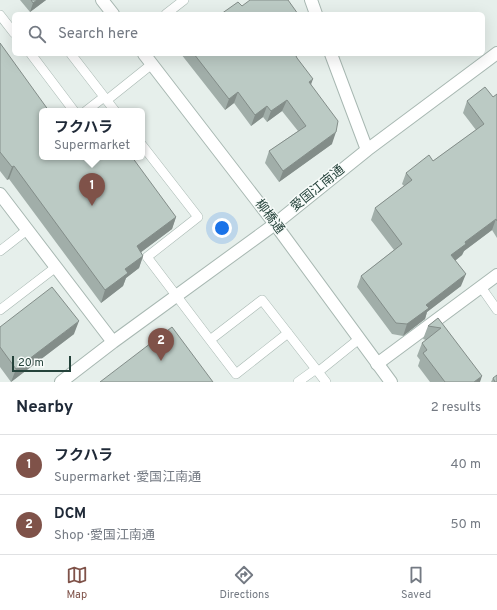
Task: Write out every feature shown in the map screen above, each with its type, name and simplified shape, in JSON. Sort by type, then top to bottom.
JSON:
[{"type":"street","points":[[102,0],[111,12]]},
{"type":"street","points":[[311,0],[315,12]]},
{"type":"street","name":"愛国江南通","points":[[61,382],[113,342],[275,224],[367,150],[497,53]]},
{"type":"street","name":"柳橋通","points":[[146,56],[275,224],[391,382]]},
{"type":"street","points":[[332,56],[367,150]]},
{"type":"street","points":[[1,196],[113,342]]},
{"type":"street","points":[[377,364],[497,275]]},
{"type":"lane","points":[[169,12],[184,0]]},
{"type":"lane","points":[[0,15],[12,30]]},
{"type":"lane","points":[[32,56],[72,108]]},
{"type":"lane","points":[[73,56],[113,108]]},
{"type":"lane","points":[[91,108],[152,64]]},
{"type":"lane","points":[[145,149],[198,218],[147,257],[236,374],[288,333]]},
{"type":"lane","points":[[0,251],[27,230]]},
{"type":"lane","points":[[0,310],[56,267]]},
{"type":"lane","points":[[481,287],[497,310]]},
{"type":"lane","points":[[210,340],[262,300],[326,382]]},
{"type":"lane","points":[[298,382],[359,339]]},
{"type":"building","points":[[250,0],[288,0],[297,12],[224,12],[238,2],[242,6]]},
{"type":"building","points":[[0,43],[47,108],[39,108],[39,160],[134,160],[176,217],[137,246],[143,256],[125,269],[128,273],[105,290],[14,166],[12,167],[0,152]]},
{"type":"building","points":[[196,56],[296,56],[313,79],[309,82],[338,121],[336,132],[283,171],[269,151],[306,126],[287,100],[271,111],[267,106],[255,115],[238,92],[229,99]]},
{"type":"building","points":[[485,87],[493,97],[497,94],[497,221],[496,219],[465,242],[466,244],[451,255],[466,274],[426,305],[429,308],[407,324],[396,323],[361,276],[402,244],[375,208],[412,180],[406,173],[429,155],[433,161],[484,124],[467,101]]},
{"type":"building","points":[[52,287],[79,321],[16,369],[0,347],[0,327]]},
{"type":"building","points":[[438,318],[482,376],[474,382],[445,382],[423,353],[427,350],[422,343],[441,328],[428,326]]},
{"type":"building","points":[[172,327],[213,382],[100,382]]},
{"type":"building","points":[[497,375],[497,382],[495,382],[493,378]]},
{"type":"place","name":"フクハラ","points":[[92,206]]},
{"type":"place","name":"DCM","points":[[161,361]]}]
